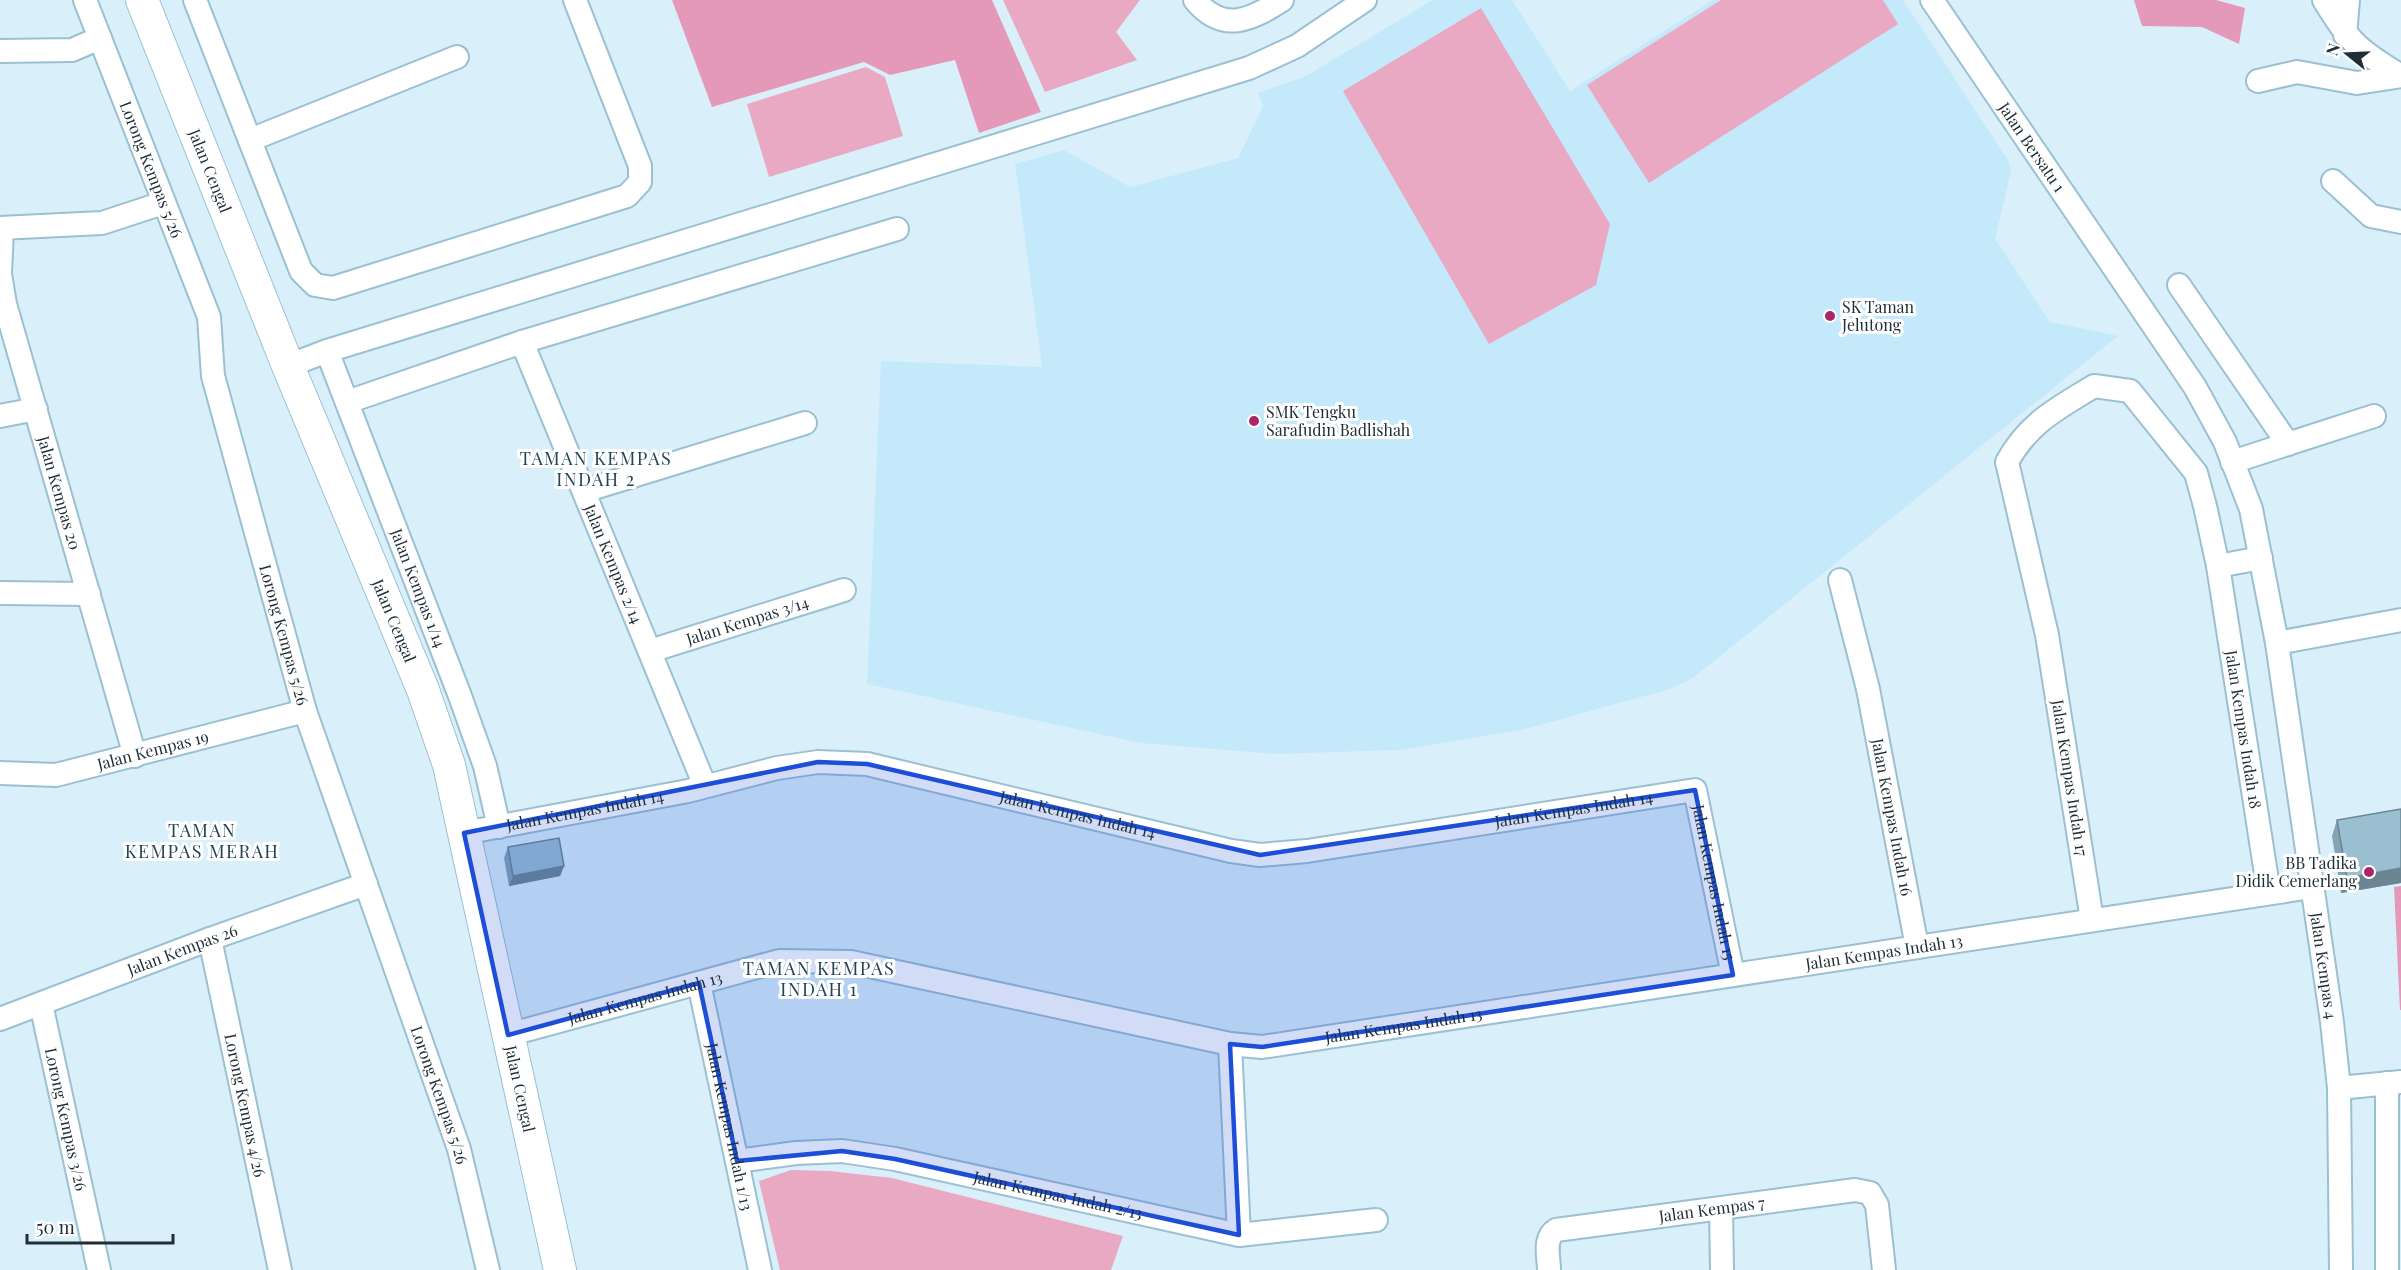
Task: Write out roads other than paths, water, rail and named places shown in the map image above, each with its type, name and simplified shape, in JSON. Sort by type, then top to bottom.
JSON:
[{"type":"street","name":"Jalan Cengal","points":[[142,0],[288,366],[423,690],[449,765],[560,1270]]},
{"type":"street","points":[[195,0],[301,271],[315,285],[333,288],[627,196],[640,182],[640,166],[575,0]]},
{"type":"street","points":[[1195,0],[1213,16],[1228,20],[1254,17],[1282,0]]},
{"type":"street","points":[[288,366],[327,351],[1249,68],[1297,46],[1365,0]]},
{"type":"street","name":"Jalan Bersatu 1","points":[[1932,0],[2195,387],[2232,462]]},
{"type":"street","points":[[2324,0],[2345,35],[2363,53],[2401,76]]},
{"type":"street","points":[[2345,35],[2348,0]]},
{"type":"street","name":"Lorong Kempas 5/26","points":[[90,1],[100,38],[209,317],[213,376],[305,711],[459,1149],[488,1270]]},
{"type":"street","points":[[0,51],[72,50],[100,38]]},
{"type":"street","points":[[250,140],[457,57]]},
{"type":"street","points":[[2258,81],[2297,72],[2358,83],[2401,76]]},
{"type":"street","points":[[2333,181],[2371,216],[2401,222]]},
{"type":"street","points":[[1,228],[102,223],[164,203]]},
{"type":"street","name":"Jalan Kempas 20","points":[[1,228],[0,274],[5,304],[135,756]]},
{"type":"street","points":[[347,402],[522,342],[897,229]]},
{"type":"street","points":[[2179,285],[2288,444]]},
{"type":"street","name":"Jalan Kempas 2/14","points":[[522,342],[705,786]]},
{"type":"street","name":"Jalan Kempas 1/14","points":[[327,351],[463,706],[484,766],[499,826]]},
{"type":"street","name":"Jalan Kempas Indah 18","points":[[2048,635],[2007,462],[2020,439],[2041,419],[2094,386],[2130,391],[2196,473],[2218,566],[2269,893]]},
{"type":"street","points":[[0,416],[36,409]]},
{"type":"street","points":[[2232,462],[2374,416]]},
{"type":"street","points":[[584,491],[805,423]]},
{"type":"street","name":"Jalan Kempas 4","points":[[2232,462],[2250,508],[2277,643],[2332,1022],[2339,1088],[2341,1270]]},
{"type":"street","points":[[2218,566],[2261,558]]},
{"type":"street","name":"Jalan Kempas Indah 16","points":[[1840,580],[1868,689],[1917,947]]},
{"type":"street","name":"Jalan Kempas 3/14","points":[[650,651],[844,590]]},
{"type":"street","points":[[0,593],[89,594]]},
{"type":"street","points":[[2277,643],[2401,620]]},
{"type":"street","name":"Jalan Kempas Indah 17","points":[[2048,635],[2092,921]]},
{"type":"street","name":"Jalan Kempas 19","points":[[0,773],[56,775],[305,711]]},
{"type":"street","name":"Jalan Kempas Indah 14","points":[[464,833],[705,786],[777,768],[818,762],[867,764],[1231,851],[1260,855],[1307,851],[1695,790]]},
{"type":"street","name":"Jalan Kempas Indah 15","points":[[1695,790],[1732,975]]},
{"type":"street","name":"Jalan Kempas 26","points":[[0,1019],[210,939],[366,884]]},
{"type":"street","name":"Jalan Kempas Indah 13","points":[[508,1035],[780,961],[851,962],[1230,1044],[1262,1047],[2311,887]]},
{"type":"street","name":"Lorong Kempas 4/26","points":[[210,939],[280,1270]]},
{"type":"street","name":"Jalan Kempas Indah 1/13","points":[[699,983],[760,1270]]},
{"type":"street","name":"Lorong Kempas 3/26","points":[[41,1004],[99,1270]]},
{"type":"street","points":[[1230,1044],[1239,1235]]},
{"type":"street","points":[[2339,1088],[2394,1082],[2387,1270]]},
{"type":"street","name":"Jalan Kempas Indah 2/13","points":[[737,1161],[796,1153],[842,1151],[895,1159],[1239,1235],[1376,1220]]},
{"type":"street","name":"Jalan Kempas 7","points":[[1549,1270],[1548,1242],[1550,1233],[1556,1230],[1855,1190],[1870,1193],[1877,1205],[1884,1270]]},
{"type":"street","points":[[1721,1209],[1722,1270]]},
{"type":"place","name":"SK Taman Jelutong","points":[[1830,316]]},
{"type":"place","name":"SMK Tengku Sarafudin Badlishah","points":[[1254,421]]},
{"type":"place","name":"BB Tadika Didik Cemerlang","points":[[2369,872]]},
{"type":"district","name":"TAMAN KEMPAS INDAH 2","points":[[596,469]]},
{"type":"district","name":"TAMAN KEMPAS MERAH","points":[[202,841]]},
{"type":"district","name":"TAMAN KEMPAS INDAH 1","points":[[819,979]]}]
